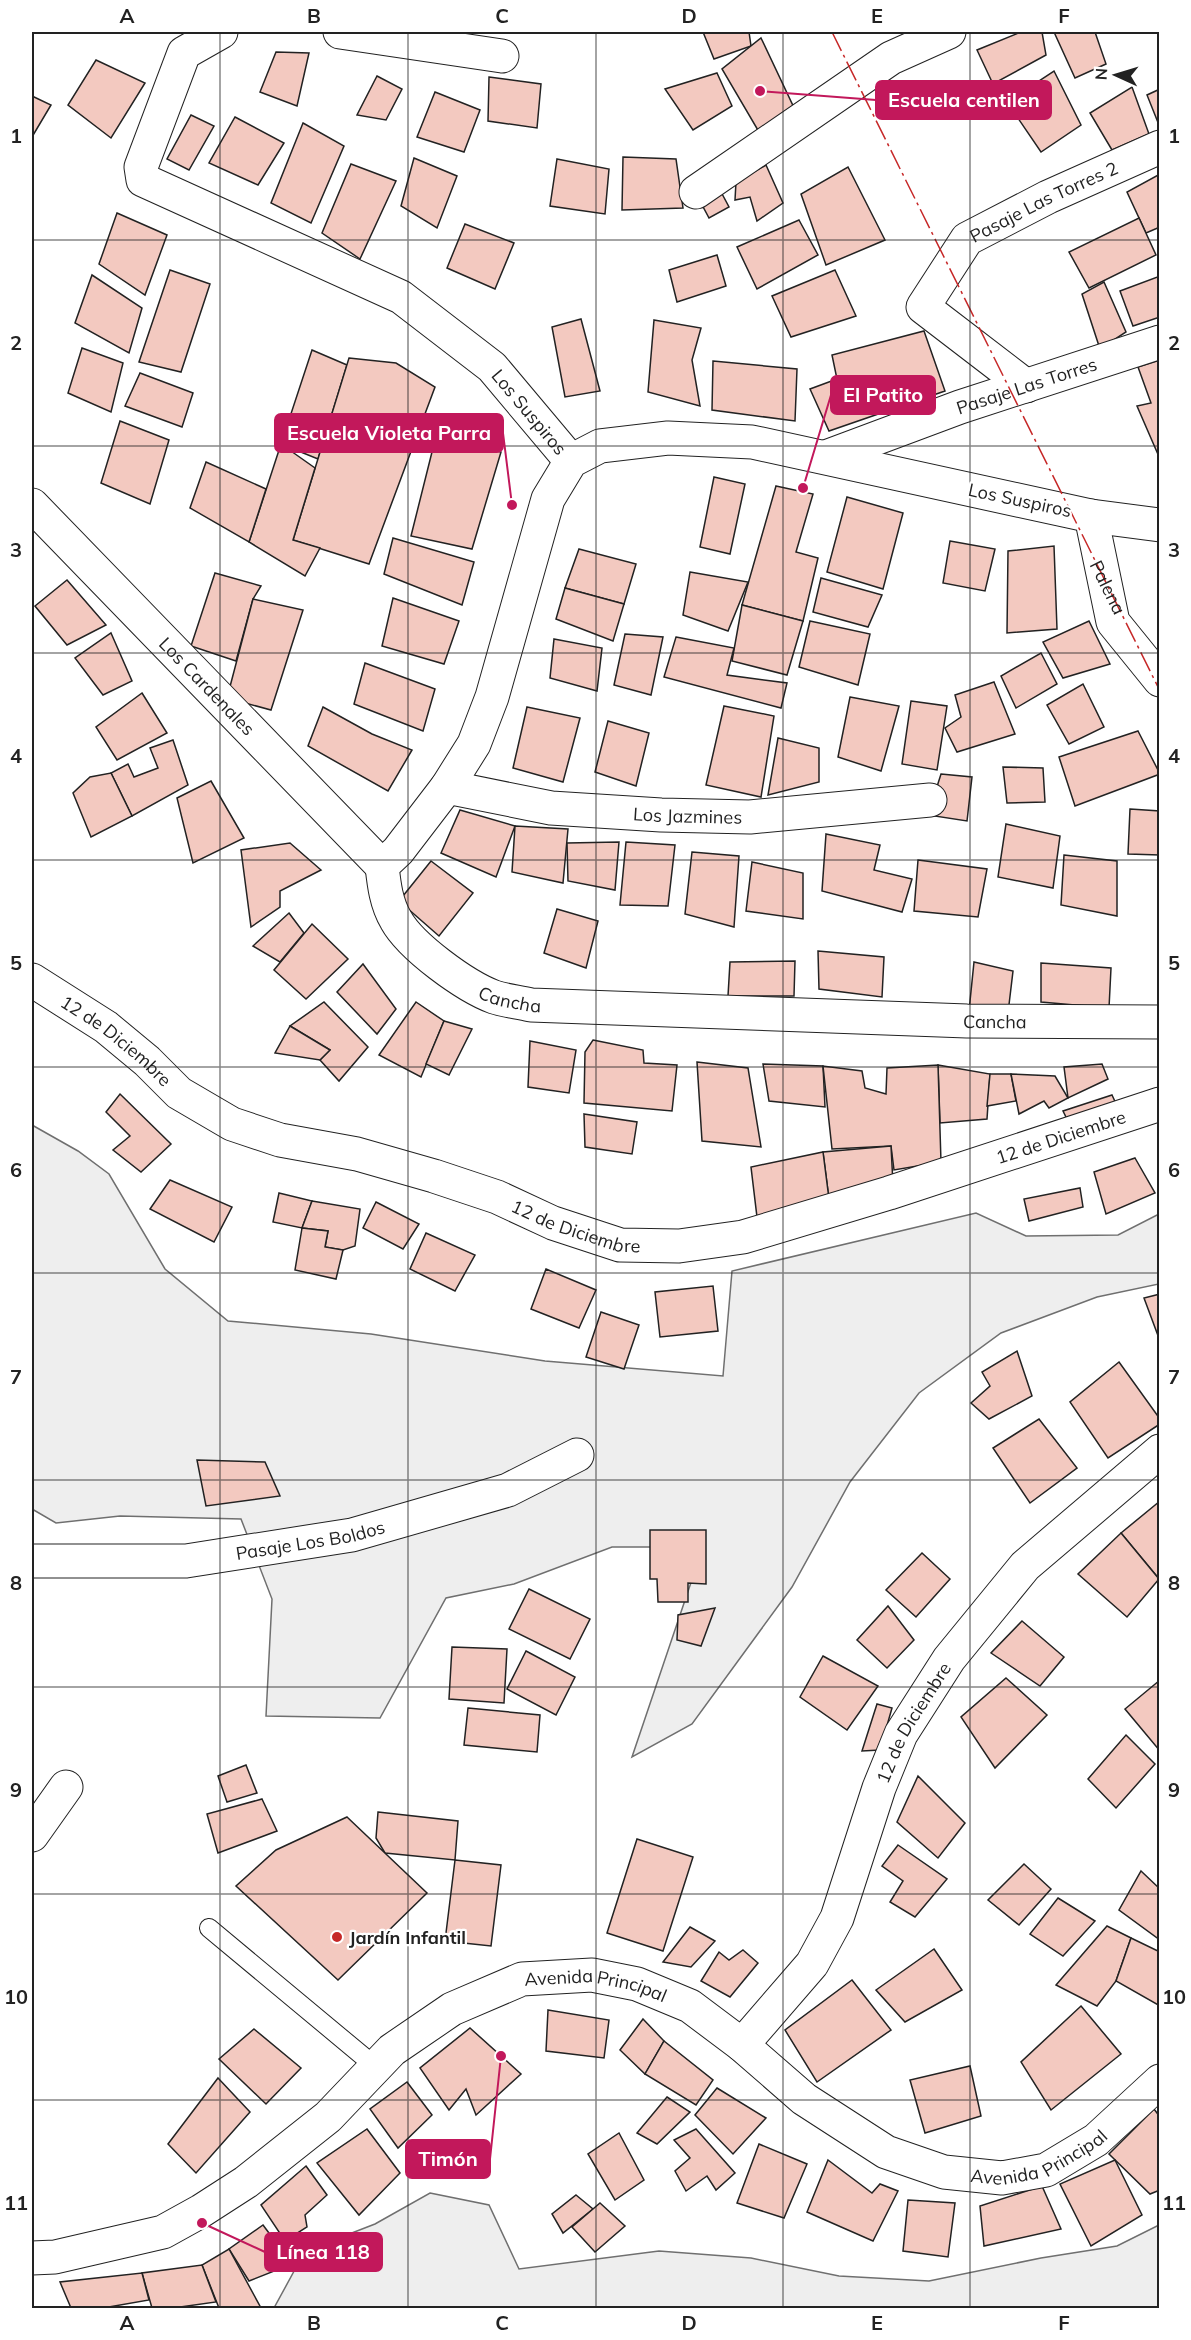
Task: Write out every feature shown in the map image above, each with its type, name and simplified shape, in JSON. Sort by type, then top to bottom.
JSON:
[{"type":"street","name":"Los Suspiros","points":[[221,32],[184,53],[141,167],[143,180],[401,297],[492,367],[571,461],[600,447],[668,438],[752,442],[1091,516],[1160,525]]},
{"type":"street","points":[[340,32],[502,56]]},
{"type":"street","points":[[696,192],[891,58],[949,32]]},
{"type":"street","name":"Pasaje Las Torres 2","points":[[1026,386],[923,307],[967,239],[1048,197],[1160,147]]},
{"type":"street","name":"Pasaje Las Torres","points":[[826,457],[960,407],[1160,342]]},
{"type":"street","points":[[382,866],[398,851],[447,787],[474,744],[492,698],[548,499],[571,461]]},
{"type":"street","name":"Los Cardenales","points":[[32,505],[382,866]]},
{"type":"street","name":"Palena","points":[[1091,516],[1113,622],[1160,680]]},
{"type":"street","name":"Los Jazmines","points":[[447,787],[550,808],[661,815],[750,817],[930,800]]},
{"type":"street","name":"Cancha","points":[[382,866],[385,893],[395,919],[413,942],[460,979],[494,997],[531,1005],[956,1020],[1160,1022]]},
{"type":"street","name":"12 de Diciembre","points":[[32,980],[106,1027],[147,1061],[179,1093],[232,1124],[280,1140],[357,1154],[434,1176],[497,1197],[554,1223],[620,1245],[679,1245],[743,1236],[889,1193],[1160,1104]]},
{"type":"street","name":"12 de Diciembre","points":[[742,2045],[812,1964],[837,1918],[879,1788],[901,1734],[949,1659],[1025,1566],[1160,1451]]},
{"type":"street","name":"Pasaje Los Boldos","points":[[32,1561],[186,1561],[352,1534],[508,1490],[577,1455]]},
{"type":"street","points":[[32,1835],[66,1787]]},
{"type":"street","name":"Avenida Principal","points":[[32,2258],[55,2257],[163,2232],[201,2211],[246,2182],[328,2117],[392,2050],[452,2009],[522,1979],[592,1975],[637,1984],[690,2006],[742,2045],[804,2099],[886,2152],[944,2172],[1002,2178],[1046,2170],[1096,2140],[1160,2081]]},
{"type":"lane","points":[[209,1928],[376,2067]]},
{"type":"shaded area","points":[[32,1125],[78,1151],[109,1174],[165,1269],[228,1321],[371,1334],[545,1361],[723,1376],[732,1271],[976,1213],[1026,1236],[1118,1235],[1159,1214],[1159,1284],[1097,1297],[1001,1333],[919,1393],[850,1482],[792,1587],[692,1724],[632,1757],[703,1547],[612,1547],[514,1584],[446,1598],[380,1718],[266,1716],[272,1599],[241,1519],[120,1516],[56,1523],[32,1509]]},
{"type":"shaded area","points":[[430,2193],[489,2205],[519,2269],[659,2251],[751,2258],[839,2276],[929,2281],[1041,2258],[1117,2246],[1159,2225],[1159,2308],[274,2308],[305,2251],[375,2224]]},
{"type":"building","points":[[703,32],[749,32],[751,46],[714,59]]},
{"type":"building","points":[[1021,32],[1042,32],[1046,55],[993,84],[977,50]]},
{"type":"building","points":[[1054,32],[1095,32],[1106,64],[1075,78]]},
{"type":"building","points":[[761,38],[796,112],[759,132],[722,69]]},
{"type":"building","points":[[276,52],[309,53],[297,106],[260,92]]},
{"type":"building","points":[[96,60],[145,83],[111,138],[68,105]]},
{"type":"building","points":[[1054,71],[1081,125],[1041,152],[1007,102]]},
{"type":"building","points":[[717,73],[732,106],[693,130],[665,89]]},
{"type":"building","points":[[377,76],[402,89],[386,120],[357,115]]},
{"type":"building","points":[[489,77],[541,84],[537,128],[488,121]]},
{"type":"building","points":[[1132,87],[1149,134],[1112,150],[1090,113]]},
{"type":"building","points":[[1160,89],[1160,125],[1159,125],[1147,95]]},
{"type":"building","points":[[435,92],[480,110],[464,152],[417,137]]},
{"type":"building","points":[[32,96],[51,105],[32,137]]},
{"type":"building","points":[[191,115],[214,126],[189,170],[167,159]]},
{"type":"building","points":[[235,117],[284,143],[258,185],[209,163]]},
{"type":"building","points":[[303,123],[344,146],[311,223],[271,203]]},
{"type":"building","points":[[623,157],[676,159],[683,208],[622,210]]},
{"type":"building","points":[[414,158],[457,176],[437,228],[401,206]]},
{"type":"building","points":[[557,159],[609,169],[605,214],[550,206]]},
{"type":"building","points":[[351,164],[396,181],[360,259],[322,233]]},
{"type":"building","points":[[766,165],[783,203],[757,221],[750,197],[735,200],[736,182]]},
{"type":"building","points":[[848,167],[885,240],[826,265],[801,194]]},
{"type":"building","points":[[1160,174],[1160,227],[1146,233],[1127,192]]},
{"type":"building","points":[[720,190],[729,207],[709,218],[700,201]]},
{"type":"building","points":[[117,213],[167,235],[145,295],[99,264]]},
{"type":"building","points":[[1139,218],[1156,255],[1089,288],[1069,252]]},
{"type":"building","points":[[799,220],[818,255],[757,289],[737,247]]},
{"type":"building","points":[[465,224],[514,243],[495,289],[447,268]]},
{"type":"building","points":[[717,255],[726,286],[677,302],[669,270]]},
{"type":"building","points":[[170,270],[210,284],[181,372],[139,362]]},
{"type":"building","points":[[835,270],[856,316],[791,337],[772,296]]},
{"type":"building","points":[[92,275],[142,308],[129,353],[75,323]]},
{"type":"building","points":[[1160,276],[1160,317],[1133,326],[1120,291]]},
{"type":"building","points":[[1104,282],[1126,332],[1100,349],[1082,294]]},
{"type":"building","points":[[581,319],[600,391],[565,397],[552,327]]},
{"type":"building","points":[[654,320],[701,328],[692,360],[700,406],[648,392]]},
{"type":"building","points":[[924,331],[945,391],[829,431],[810,389],[837,379],[832,355]]},
{"type":"building","points":[[82,348],[123,363],[111,412],[68,393]]},
{"type":"building","points":[[312,350],[347,365],[318,459],[281,444]]},
{"type":"building","points":[[349,358],[396,363],[435,387],[369,564],[293,540]]},
{"type":"building","points":[[1160,360],[1160,459],[1137,406],[1151,403],[1138,367]]},
{"type":"building","points":[[713,361],[797,369],[795,421],[712,410]]},
{"type":"building","points":[[140,373],[193,393],[182,427],[125,406]]},
{"type":"building","points":[[120,421],[169,440],[150,504],[101,483]]},
{"type":"building","points":[[436,436],[501,452],[472,549],[411,536]]},
{"type":"building","points":[[281,444],[315,468],[293,540],[320,548],[305,576],[249,542]]},
{"type":"building","points":[[206,462],[266,489],[249,542],[190,508]]},
{"type":"building","points":[[714,477],[745,484],[730,554],[700,547]]},
{"type":"building","points":[[776,486],[813,494],[796,552],[818,558],[803,621],[742,605]]},
{"type":"building","points":[[847,497],[903,513],[883,589],[827,572]]},
{"type":"building","points":[[393,538],[474,562],[462,605],[384,574]]},
{"type":"building","points":[[950,541],[995,549],[985,591],[943,583]]},
{"type":"building","points":[[1054,546],[1057,629],[1007,633],[1008,551]]},
{"type":"building","points":[[579,549],[636,564],[624,604],[565,588]]},
{"type":"building","points":[[690,572],[748,582],[728,631],[683,615]]},
{"type":"building","points":[[215,573],[261,586],[253,599],[236,661],[191,646]]},
{"type":"building","points":[[821,578],[882,595],[868,627],[813,612]]},
{"type":"building","points":[[67,580],[106,625],[67,645],[35,606]]},
{"type":"building","points":[[565,588],[624,604],[613,641],[556,619]]},
{"type":"building","points":[[393,598],[459,621],[444,664],[382,646]]},
{"type":"building","points":[[253,599],[303,610],[271,710],[227,698]]},
{"type":"building","points":[[742,605],[803,621],[787,675],[732,661]]},
{"type":"building","points":[[810,621],[870,634],[858,685],[799,667]]},
{"type":"building","points":[[1089,621],[1110,664],[1063,678],[1043,642]]},
{"type":"building","points":[[111,633],[132,681],[103,695],[75,658]]},
{"type":"building","points":[[625,634],[663,637],[651,695],[614,685]]},
{"type":"building","points":[[676,637],[734,648],[727,675],[787,683],[781,708],[664,677]]},
{"type":"building","points":[[554,639],[602,648],[597,691],[550,678]]},
{"type":"building","points":[[1041,653],[1057,684],[1016,708],[1001,676]]},
{"type":"building","points":[[365,663],[435,689],[423,731],[354,704]]},
{"type":"building","points":[[994,682],[1015,734],[957,752],[945,728],[961,717],[955,695]]},
{"type":"building","points":[[1083,684],[1104,727],[1069,744],[1047,705]]},
{"type":"building","points":[[142,693],[167,733],[117,760],[96,727]]},
{"type":"building","points":[[850,697],[899,706],[881,771],[838,757]]},
{"type":"building","points":[[911,701],[947,706],[937,770],[902,764]]},
{"type":"building","points":[[724,706],[774,716],[761,797],[706,785]]},
{"type":"building","points":[[323,707],[372,734],[412,750],[388,791],[308,746]]},
{"type":"building","points":[[527,707],[580,718],[563,782],[513,768]]},
{"type":"building","points":[[608,721],[649,733],[636,786],[595,772]]},
{"type":"building","points":[[1138,731],[1160,774],[1075,806],[1059,757]]},
{"type":"building","points":[[778,738],[819,748],[819,782],[768,795]]},
{"type":"building","points":[[173,740],[188,785],[132,816],[111,773],[128,764],[134,777],[158,768],[150,748]]},
{"type":"building","points":[[1003,767],[1043,768],[1045,802],[1007,803]]},
{"type":"building","points":[[111,773],[132,816],[91,837],[73,793],[90,777]]},
{"type":"building","points":[[941,774],[972,777],[967,821],[928,815]]},
{"type":"building","points":[[211,781],[244,838],[193,863],[177,798]]},
{"type":"building","points":[[1130,809],[1160,811],[1160,855],[1128,854]]},
{"type":"building","points":[[460,810],[515,826],[496,877],[441,853]]},
{"type":"building","points":[[1006,824],[1060,836],[1053,888],[998,877]]},
{"type":"building","points":[[515,826],[568,829],[563,883],[512,872]]},
{"type":"building","points":[[826,834],[880,845],[874,870],[912,879],[902,912],[822,891]]},
{"type":"building","points":[[619,842],[615,890],[568,881],[567,843]]},
{"type":"building","points":[[626,842],[675,845],[668,906],[620,905]]},
{"type":"building","points":[[290,843],[321,870],[280,891],[280,907],[251,927],[241,850]]},
{"type":"building","points":[[692,852],[739,856],[734,927],[685,914]]},
{"type":"building","points":[[1064,855],[1117,861],[1117,916],[1061,905]]},
{"type":"building","points":[[918,860],[987,869],[978,917],[914,911]]},
{"type":"building","points":[[431,861],[473,893],[439,936],[399,901]]},
{"type":"building","points":[[752,862],[803,873],[803,919],[746,911]]},
{"type":"building","points":[[557,909],[598,921],[586,968],[544,953]]},
{"type":"building","points":[[289,913],[304,933],[280,962],[253,946]]},
{"type":"building","points":[[312,924],[348,959],[306,999],[274,970]]},
{"type":"building","points":[[818,951],[884,957],[882,997],[819,989]]},
{"type":"building","points":[[795,961],[794,996],[728,996],[730,962]]},
{"type":"building","points":[[974,962],[1013,971],[1008,1013],[969,1011]]},
{"type":"building","points":[[1041,963],[1111,968],[1109,1008],[1041,1002]]},
{"type":"building","points":[[363,964],[396,1009],[377,1034],[337,992]]},
{"type":"building","points":[[324,1002],[368,1047],[339,1081],[320,1060],[330,1050],[290,1026]]},
{"type":"building","points":[[416,1002],[444,1021],[421,1077],[379,1055]]},
{"type":"building","points":[[444,1021],[472,1029],[449,1075],[426,1064]]},
{"type":"building","points":[[290,1026],[330,1050],[320,1060],[275,1053]]},
{"type":"building","points":[[593,1040],[643,1050],[644,1063],[677,1065],[672,1111],[584,1103],[585,1052]]},
{"type":"building","points":[[530,1041],[576,1050],[569,1093],[528,1087]]},
{"type":"building","points":[[697,1062],[748,1068],[761,1147],[702,1141]]},
{"type":"building","points":[[763,1064],[823,1066],[825,1107],[769,1101]]},
{"type":"building","points":[[1102,1064],[1108,1079],[1068,1098],[1064,1067]]},
{"type":"building","points":[[938,1065],[990,1074],[987,1119],[940,1123]]},
{"type":"building","points":[[938,1065],[941,1162],[894,1170],[891,1146],[832,1149],[823,1066],[862,1071],[865,1088],[886,1094],[887,1068]]},
{"type":"building","points":[[990,1074],[1011,1074],[1016,1101],[987,1106]]},
{"type":"building","points":[[1011,1074],[1055,1076],[1068,1098],[1049,1108],[1044,1101],[1019,1114]]},
{"type":"building","points":[[120,1094],[171,1144],[141,1172],[113,1150],[130,1136],[106,1112]]},
{"type":"building","points":[[1112,1095],[1118,1108],[1068,1121],[1063,1111]]},
{"type":"building","points":[[584,1114],[637,1122],[632,1154],[585,1147]]},
{"type":"building","points":[[891,1146],[893,1184],[829,1199],[823,1152]]},
{"type":"building","points":[[823,1152],[829,1199],[757,1217],[751,1167]]},
{"type":"building","points":[[1135,1158],[1155,1193],[1106,1214],[1094,1172]]},
{"type":"building","points":[[170,1180],[232,1207],[214,1242],[150,1209]]},
{"type":"building","points":[[1080,1188],[1083,1207],[1029,1221],[1024,1199]]},
{"type":"building","points":[[279,1193],[312,1201],[302,1228],[273,1222]]},
{"type":"building","points":[[312,1201],[360,1209],[355,1246],[343,1250],[325,1247],[328,1231],[302,1228]]},
{"type":"building","points":[[376,1202],[419,1224],[403,1249],[363,1228]]},
{"type":"building","points":[[302,1228],[328,1231],[325,1247],[343,1250],[336,1279],[295,1270]]},
{"type":"building","points":[[426,1233],[475,1255],[455,1291],[410,1269]]},
{"type":"building","points":[[546,1269],[596,1290],[579,1328],[531,1309]]},
{"type":"building","points":[[713,1286],[718,1331],[660,1337],[655,1292]]},
{"type":"building","points":[[1160,1294],[1160,1341],[1144,1298]]},
{"type":"building","points":[[601,1312],[639,1325],[624,1369],[586,1357]]},
{"type":"building","points":[[1017,1351],[1032,1396],[989,1419],[971,1403],[990,1386],[982,1372]]},
{"type":"building","points":[[1119,1362],[1160,1419],[1160,1424],[1108,1458],[1070,1402]]},
{"type":"building","points":[[1039,1419],[1077,1468],[1030,1503],[993,1448]]},
{"type":"building","points":[[197,1460],[265,1462],[280,1496],[206,1506]]},
{"type":"building","points":[[1160,1501],[1160,1580],[1121,1533]]},
{"type":"building","points":[[650,1530],[706,1530],[706,1584],[688,1583],[688,1602],[658,1602],[657,1579],[650,1579]]},
{"type":"building","points":[[1121,1533],[1159,1579],[1127,1617],[1078,1574]]},
{"type":"building","points":[[922,1553],[950,1579],[916,1617],[886,1590]]},
{"type":"building","points":[[529,1589],[590,1619],[570,1659],[509,1629]]},
{"type":"building","points":[[888,1606],[914,1640],[887,1668],[857,1640]]},
{"type":"building","points":[[715,1608],[701,1646],[677,1640],[678,1615]]},
{"type":"building","points":[[1022,1621],[1064,1657],[1040,1686],[991,1653]]},
{"type":"building","points":[[452,1647],[507,1649],[504,1703],[449,1699]]},
{"type":"building","points":[[526,1651],[575,1677],[556,1715],[507,1689]]},
{"type":"building","points":[[823,1656],[878,1686],[847,1730],[800,1697]]},
{"type":"building","points":[[1006,1678],[1047,1715],[995,1768],[961,1717]]},
{"type":"building","points":[[1160,1680],[1160,1751],[1125,1709]]},
{"type":"building","points":[[877,1704],[892,1708],[880,1750],[862,1751]]},
{"type":"building","points":[[468,1708],[540,1715],[537,1752],[464,1745]]},
{"type":"building","points":[[1126,1735],[1155,1764],[1116,1808],[1088,1779]]},
{"type":"building","points":[[246,1765],[257,1793],[227,1802],[218,1776]]},
{"type":"building","points":[[918,1776],[965,1823],[938,1858],[897,1822]]},
{"type":"building","points":[[262,1799],[277,1831],[218,1853],[207,1814]]},
{"type":"building","points":[[378,1812],[458,1821],[455,1860],[385,1853],[376,1838]]},
{"type":"building","name":"Jardín Infantil","points":[[347,1817],[427,1893],[338,1980],[236,1886],[276,1850]]},
{"type":"building","points":[[637,1839],[693,1857],[663,1951],[607,1933]]},
{"type":"building","points":[[898,1845],[947,1879],[915,1917],[890,1902],[903,1881],[882,1866]]},
{"type":"building","points":[[455,1860],[501,1865],[491,1946],[445,1941]]},
{"type":"building","points":[[1024,1864],[1051,1889],[1019,1925],[988,1900]]},
{"type":"building","points":[[1141,1871],[1160,1889],[1160,1940],[1119,1910]]},
{"type":"building","points":[[1058,1898],[1095,1921],[1063,1956],[1030,1934]]},
{"type":"building","points":[[1107,1926],[1131,1938],[1116,1981],[1097,2006],[1056,1985]]},
{"type":"building","points":[[690,1927],[715,1941],[691,1967],[663,1962]]},
{"type":"building","points":[[1131,1938],[1160,1952],[1160,2006],[1116,1981]]},
{"type":"building","points":[[934,1949],[962,1990],[905,2022],[876,1990]]},
{"type":"building","points":[[743,1950],[758,1963],[730,1997],[701,1981],[719,1952],[729,1960]]},
{"type":"building","points":[[852,1980],[891,2030],[817,2082],[785,2030]]},
{"type":"building","points":[[1081,2006],[1121,2054],[1051,2110],[1021,2062]]},
{"type":"building","points":[[548,2010],[609,2020],[604,2058],[546,2051]]},
{"type":"building","points":[[643,2019],[664,2041],[645,2074],[620,2050]]},
{"type":"building","points":[[470,2028],[521,2074],[476,2115],[466,2089],[449,2110],[420,2068]]},
{"type":"building","points":[[254,2029],[301,2068],[266,2104],[219,2059]]},
{"type":"building","points":[[664,2041],[713,2080],[696,2105],[645,2074]]},
{"type":"building","points":[[970,2066],[981,2116],[925,2133],[910,2080]]},
{"type":"building","points":[[218,2078],[250,2112],[196,2173],[168,2144]]},
{"type":"building","points":[[407,2082],[432,2115],[398,2148],[370,2109]]},
{"type":"building","points":[[717,2088],[766,2118],[733,2154],[695,2115]]},
{"type":"building","points":[[667,2097],[690,2112],[657,2144],[637,2133]]},
{"type":"building","points":[[1154,2109],[1160,2117],[1160,2190],[1150,2194],[1109,2154]]},
{"type":"building","points":[[367,2129],[400,2173],[359,2215],[317,2163]]},
{"type":"building","points":[[696,2129],[735,2173],[716,2190],[707,2176],[686,2191],[675,2171],[690,2158],[674,2140]]},
{"type":"building","points":[[619,2133],[644,2180],[615,2200],[588,2154]]},
{"type":"building","points":[[759,2144],[807,2164],[784,2218],[737,2203]]},
{"type":"building","points":[[828,2160],[872,2193],[880,2184],[898,2191],[873,2241],[807,2212]]},
{"type":"building","points":[[1115,2160],[1142,2215],[1091,2246],[1060,2184]]},
{"type":"building","points":[[306,2166],[327,2195],[305,2215],[307,2227],[285,2241],[261,2205]]},
{"type":"building","points":[[1042,2186],[1061,2229],[984,2246],[980,2206]]},
{"type":"building","points":[[576,2195],[593,2209],[563,2233],[552,2214]]},
{"type":"building","points":[[908,2200],[955,2203],[948,2257],[903,2251]]},
{"type":"building","points":[[600,2203],[625,2226],[595,2252],[572,2227]]},
{"type":"building","points":[[263,2225],[292,2264],[249,2281],[229,2249]]},
{"type":"building","points":[[229,2249],[261,2308],[219,2308],[202,2265]]},
{"type":"building","points":[[202,2265],[216,2302],[173,2308],[152,2308],[142,2273]]},
{"type":"building","points":[[142,2273],[149,2300],[103,2308],[71,2308],[60,2282]]},
{"type":"power","points":[[832,32],[1160,691]]},
{"type":"place","name":"Escuela centilen","points":[[760,91]]},
{"type":"place","name":"El Patito","points":[[803,488]]},
{"type":"place","name":"Escuela Violeta Parra","points":[[512,505]]},
{"type":"place","name":"Jardín Infantil","points":[[337,1937]]},
{"type":"place","name":"Timón","points":[[501,2056]]},
{"type":"place","name":"Línea 118","points":[[202,2223]]}]
